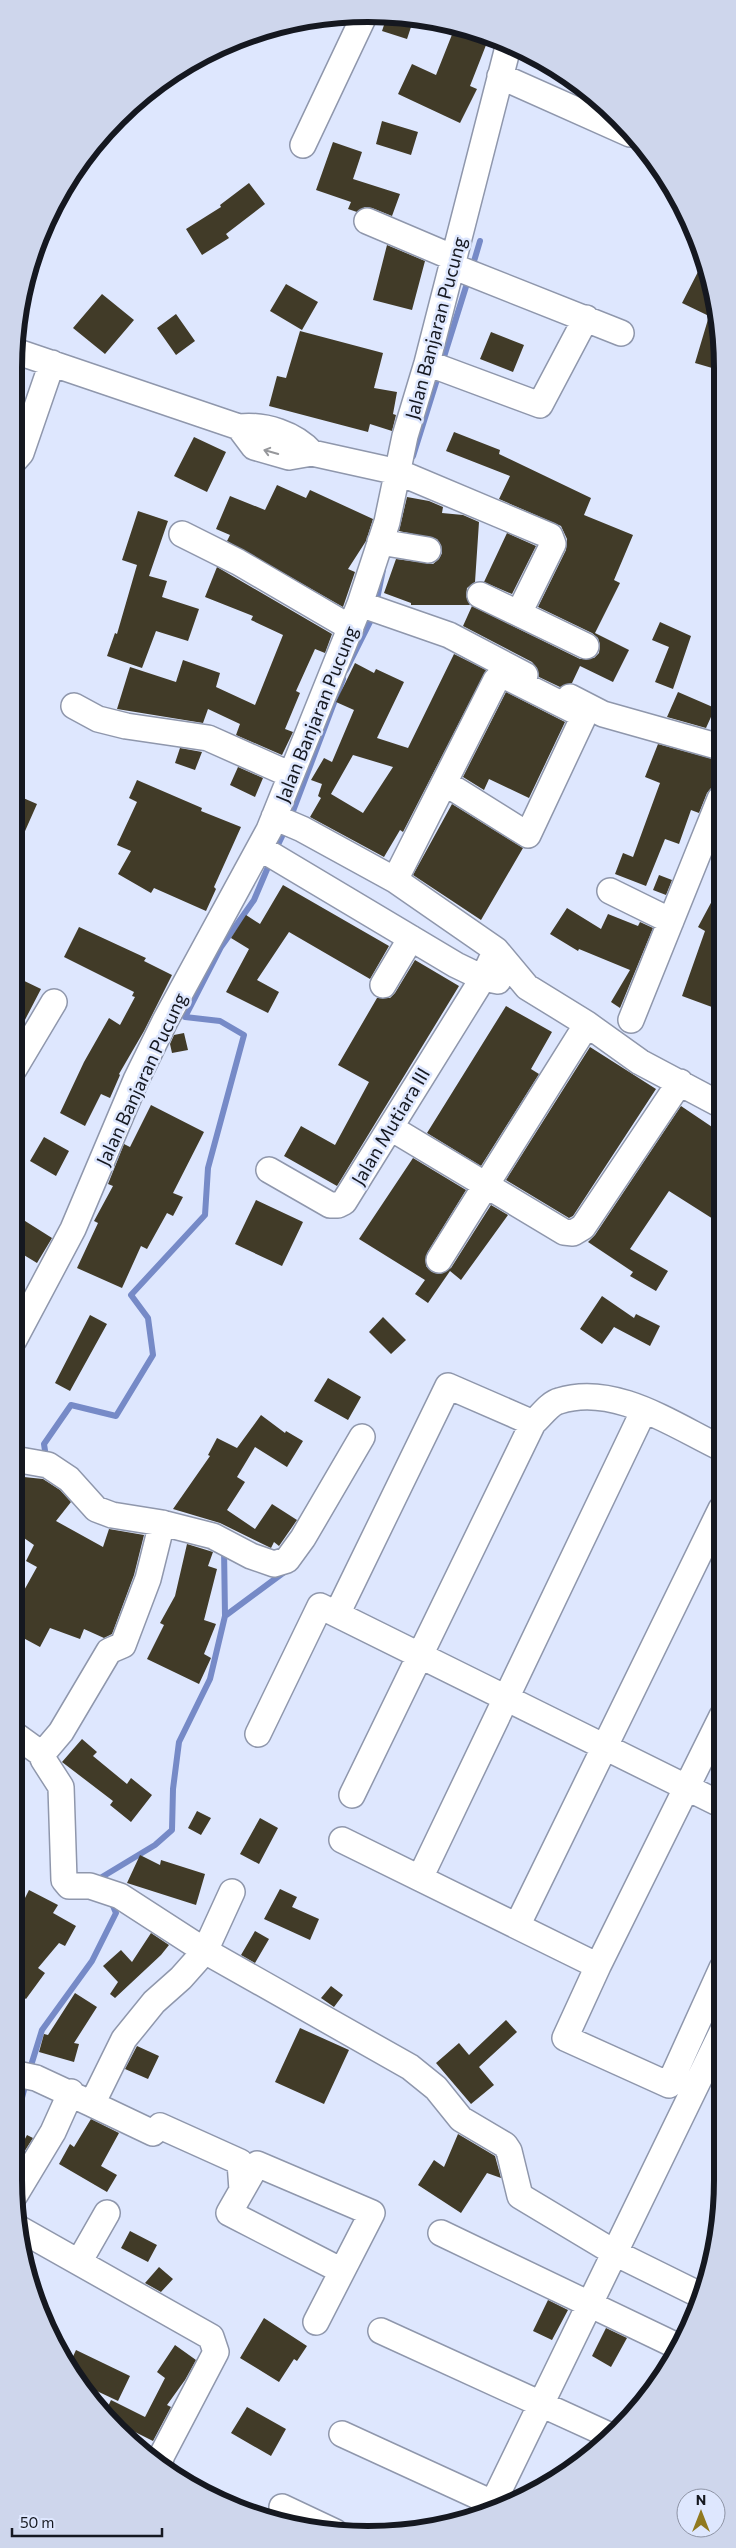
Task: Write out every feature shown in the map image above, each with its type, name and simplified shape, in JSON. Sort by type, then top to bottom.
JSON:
[{"type":"street","points":[[303,145],[361,22]]},
{"type":"street","name":"Jalan Banjaran Pucung","points":[[22,1313],[73,1229],[136,1080],[164,1021],[271,854],[284,822],[292,775],[351,628],[370,608],[406,475],[405,436],[439,367],[507,52]]},
{"type":"street","points":[[500,76],[616,128]]},
{"type":"street","points":[[367,221],[462,267],[621,333]]},
{"type":"street","points":[[439,367],[540,405],[586,318]]},
{"type":"street","points":[[23,353],[239,427],[254,426],[297,439],[312,453],[406,475],[550,536],[553,544],[519,613]]},
{"type":"street","points":[[22,450],[52,363]]},
{"type":"street","points":[[182,534],[238,562],[351,628]]},
{"type":"street","points":[[388,544],[428,550]]},
{"type":"street","points":[[480,595],[586,646]]},
{"type":"street","points":[[370,608],[449,636],[604,714],[714,742]]},
{"type":"street","points":[[395,880],[496,680],[501,676],[509,678],[577,712],[582,718],[528,835],[445,783]]},
{"type":"street","points":[[74,706],[98,719],[126,726],[208,738],[292,775]]},
{"type":"street","points":[[631,1020],[714,814]]},
{"type":"street","points":[[284,822],[395,880],[496,950],[527,986],[587,1024],[640,1062],[714,1102]]},
{"type":"street","points":[[271,854],[456,965],[483,978],[527,986]]},
{"type":"street","points":[[610,891],[670,921]]},
{"type":"street","points":[[384,985],[411,938]]},
{"type":"street","name":"Jalan Mutiara III","points":[[268,1170],[330,1205],[338,1205],[344,1202],[392,1128],[416,1083],[483,978],[496,950]]},
{"type":"street","points":[[22,1053],[54,1002]]},
{"type":"street","points":[[439,1260],[587,1024]]},
{"type":"street","points":[[392,1128],[564,1232],[572,1233],[582,1227],[680,1082]]},
{"type":"street","points":[[337,1614],[448,1386],[533,1423]]},
{"type":"street","points":[[352,1795],[533,1423],[557,1401],[590,1397],[609,1398],[644,1410],[714,1445]]},
{"type":"street","points":[[420,1878],[644,1410]]},
{"type":"street","points":[[22,1460],[48,1464],[69,1480],[96,1509],[112,1515],[162,1523],[213,1536],[237,1550],[274,1564],[287,1560],[303,1538],[362,1437]]},
{"type":"street","points":[[43,1755],[61,1732],[109,1651],[123,1645],[148,1579],[162,1523]]},
{"type":"street","points":[[517,1926],[714,1523]]},
{"type":"street","points":[[258,1734],[320,1606],[714,1801]]},
{"type":"street","points":[[714,1732],[598,1966],[565,2038],[668,2085],[714,1985]]},
{"type":"street","points":[[22,1740],[43,1755],[45,1763],[61,1787],[63,1873],[69,1886],[90,1886],[120,1896],[205,1951],[410,2067],[436,2088],[461,2119],[505,2146],[509,2151],[520,2196],[615,2253],[695,2292]]},
{"type":"street","points":[[342,1840],[598,1966]]},
{"type":"street","points":[[22,2183],[53,2132],[82,2098],[124,2040],[154,2002],[181,1978],[205,1951],[232,1892]]},
{"type":"street","points":[[497,2500],[590,2303],[714,2049]]},
{"type":"street","points":[[22,2077],[82,2098],[153,2134],[160,2126],[240,2162],[242,2190]]},
{"type":"street","points":[[316,2322],[372,2213],[257,2164],[229,2213],[342,2271]]},
{"type":"street","points":[[79,2262],[107,2212]]},
{"type":"street","points":[[26,2233],[211,2337],[214,2341],[216,2352],[156,2453]]},
{"type":"street","points":[[441,2233],[672,2344]]},
{"type":"street","points":[[381,2331],[603,2433]]},
{"type":"street","points":[[342,2434],[487,2504]]},
{"type":"street","points":[[282,2507],[311,2521]]},
{"type":"building","points":[[385,23],[412,25],[407,39],[382,31]]},
{"type":"building","points":[[453,33],[486,44],[470,86],[477,89],[460,123],[398,94],[412,64],[436,75]]},
{"type":"building","points":[[382,121],[418,132],[411,155],[376,144]]},
{"type":"building","points":[[333,142],[362,152],[353,179],[400,194],[392,216],[372,208],[365,207],[357,212],[348,209],[351,202],[316,190]]},
{"type":"building","points":[[249,183],[265,204],[226,234],[229,238],[202,255],[186,229],[221,207],[220,205]]},
{"type":"building","points":[[387,245],[425,261],[412,310],[373,300]]},
{"type":"building","points":[[699,270],[711,323],[714,369],[695,363],[709,316],[682,303]]},
{"type":"building","points":[[286,284],[318,302],[302,330],[270,311]]},
{"type":"building","points":[[102,294],[134,320],[105,354],[73,328]]},
{"type":"building","points":[[176,314],[195,341],[176,355],[157,328]]},
{"type":"building","points":[[300,331],[383,353],[374,388],[397,392],[393,414],[396,415],[392,431],[370,424],[368,432],[269,406],[277,376],[286,378]]},
{"type":"building","points":[[491,332],[524,345],[513,372],[480,359]]},
{"type":"building","points":[[454,432],[500,450],[499,454],[591,498],[584,515],[633,535],[614,580],[620,583],[595,633],[629,650],[613,682],[580,666],[572,683],[560,687],[539,677],[537,668],[532,662],[463,626],[472,606],[580,659],[594,658],[599,653],[600,645],[598,638],[592,633],[538,607],[566,550],[567,539],[561,526],[499,499],[510,476],[446,451]]},
{"type":"building","points":[[194,437],[226,452],[207,492],[174,476]]},
{"type":"building","points":[[277,485],[306,498],[310,490],[373,519],[366,541],[348,569],[355,572],[343,607],[227,541],[230,535],[216,529],[230,496],[265,510]]},
{"type":"building","points":[[407,497],[429,501],[443,507],[442,513],[463,515],[479,522],[475,582],[467,588],[466,596],[470,605],[411,605],[411,603],[384,593],[396,559],[433,564],[442,553],[441,545],[437,539],[399,531]]},
{"type":"building","points":[[138,511],[168,521],[149,576],[167,581],[162,597],[199,609],[188,641],[156,631],[142,668],[107,656],[115,633],[117,634],[137,565],[122,560]]},
{"type":"building","points":[[507,533],[536,546],[512,594],[484,582]]},
{"type":"building","points":[[217,567],[332,634],[325,653],[315,649],[296,691],[300,693],[285,729],[293,732],[282,755],[236,735],[240,724],[208,709],[203,723],[117,709],[130,667],[176,682],[183,660],[220,673],[216,687],[255,705],[283,635],[251,620],[253,616],[205,597]]},
{"type":"building","points":[[660,622],[691,636],[673,689],[655,682],[669,647],[652,640]]},
{"type":"building","points":[[454,654],[486,670],[403,832],[400,830],[384,857],[310,817],[321,798],[318,796],[322,784],[311,780],[324,758],[332,762],[354,710],[336,702],[355,663],[374,673],[376,669],[404,682],[377,738],[408,748]],"holes":[[[353,755],[393,767],[363,813],[331,794]]]},
{"type":"building","points":[[506,692],[565,722],[529,798],[489,779],[484,790],[463,777]]},
{"type":"building","points":[[678,692],[714,708],[706,728],[667,717]]},
{"type":"building","points":[[658,744],[714,759],[714,786],[707,793],[699,813],[691,810],[679,844],[665,839],[646,886],[615,874],[623,853],[633,857],[660,783],[645,777]]},
{"type":"building","points":[[180,748],[202,752],[195,770],[175,763]]},
{"type":"building","points":[[238,767],[263,778],[255,797],[230,785]]},
{"type":"building","points":[[137,780],[202,808],[201,811],[241,827],[214,887],[216,889],[206,911],[154,888],[151,893],[118,874],[131,851],[117,845],[137,802],[129,798]]},
{"type":"building","points":[[22,797],[37,804],[22,838]]},
{"type":"building","points":[[452,804],[523,848],[481,920],[413,875]]},
{"type":"building","points":[[659,875],[672,880],[666,895],[653,890]]},
{"type":"building","points":[[283,885],[389,946],[370,979],[289,932],[257,980],[279,992],[268,1013],[226,992],[249,949],[231,938],[246,915],[260,924]]},
{"type":"building","points":[[714,897],[714,1008],[682,996],[705,931],[698,927]]},
{"type":"building","points":[[567,908],[601,929],[608,914],[638,926],[640,922],[653,928],[620,1008],[611,1002],[630,970],[579,949],[578,951],[550,934]]},
{"type":"building","points":[[79,927],[146,958],[144,961],[172,975],[144,1031],[119,1074],[110,1098],[101,1094],[85,1126],[60,1113],[84,1062],[109,1018],[120,1025],[135,997],[132,996],[134,992],[64,957]]},
{"type":"building","points":[[415,960],[459,986],[337,1186],[284,1156],[301,1126],[335,1145],[369,1082],[338,1065],[377,998],[390,998],[395,993]]},
{"type":"building","points":[[22,980],[41,989],[22,1026]]},
{"type":"building","points":[[506,1006],[552,1032],[531,1069],[539,1074],[481,1166],[427,1133]]},
{"type":"building","points":[[184,1033],[188,1050],[172,1053],[170,1044],[174,1035]]},
{"type":"building","points":[[590,1047],[656,1089],[573,1216],[569,1218],[506,1180]]},
{"type":"building","points":[[151,1105],[204,1132],[173,1193],[183,1197],[173,1216],[167,1213],[147,1249],[141,1246],[122,1288],[77,1268],[98,1223],[94,1221],[113,1186],[108,1184],[124,1144],[130,1147]]},
{"type":"building","points":[[681,1106],[714,1128],[714,1220],[669,1191],[630,1249],[668,1271],[656,1291],[630,1276],[633,1272],[588,1242],[595,1235]]},
{"type":"building","points":[[44,1137],[69,1151],[56,1176],[30,1161]]},
{"type":"building","points":[[413,1158],[466,1190],[427,1253],[426,1266],[432,1272],[439,1274],[451,1268],[491,1205],[508,1215],[461,1280],[450,1271],[428,1303],[415,1294],[425,1280],[359,1239]]},
{"type":"building","points":[[256,1200],[303,1222],[282,1266],[235,1244]]},
{"type":"building","points":[[22,1219],[52,1238],[37,1263],[22,1254]]},
{"type":"building","points":[[602,1296],[634,1318],[636,1314],[660,1326],[650,1346],[614,1327],[602,1344],[580,1329]]},
{"type":"building","points":[[90,1315],[107,1324],[70,1391],[55,1383]]},
{"type":"building","points":[[383,1317],[406,1340],[391,1354],[369,1332]]},
{"type":"building","points":[[328,1378],[361,1397],[348,1420],[314,1401]]},
{"type":"building","points":[[261,1415],[285,1433],[286,1431],[303,1441],[287,1467],[255,1447],[237,1477],[245,1482],[227,1510],[255,1529],[272,1504],[297,1520],[279,1546],[274,1542],[271,1548],[220,1523],[173,1509],[210,1456],[208,1455],[217,1438],[237,1448]]},
{"type":"building","points":[[22,1477],[43,1479],[60,1490],[71,1502],[56,1521],[103,1547],[109,1529],[144,1535],[134,1575],[112,1634],[104,1638],[84,1629],[80,1639],[50,1628],[40,1647],[22,1637],[22,1594],[37,1567],[26,1561],[34,1545],[22,1537]]},
{"type":"building","points":[[187,1544],[213,1552],[208,1566],[217,1569],[204,1620],[216,1624],[204,1654],[211,1658],[199,1684],[147,1659],[164,1625],[160,1623],[175,1596]]},
{"type":"building","points":[[82,1739],[97,1752],[93,1756],[127,1784],[131,1778],[152,1795],[131,1822],[110,1805],[113,1801],[62,1762]]},
{"type":"building","points":[[197,1811],[211,1818],[201,1835],[188,1828]]},
{"type":"building","points":[[260,1818],[278,1828],[259,1864],[240,1854]]},
{"type":"building","points":[[140,1855],[160,1865],[161,1860],[205,1874],[196,1905],[127,1883]]},
{"type":"building","points":[[280,1889],[297,1897],[292,1907],[319,1919],[310,1940],[264,1919]]},
{"type":"building","points":[[29,1890],[58,1905],[53,1913],[76,1926],[65,1946],[59,1943],[38,1968],[45,1973],[26,1999],[22,1996],[22,1896],[25,1898]]},
{"type":"building","points":[[255,1931],[269,1939],[255,1963],[241,1955]]},
{"type":"building","points":[[151,1933],[169,1945],[161,1955],[115,1998],[110,1994],[118,1982],[103,1966],[121,1950],[132,1962]]},
{"type":"building","points":[[331,1986],[343,1995],[334,2007],[321,1998]]},
{"type":"building","points":[[75,1993],[97,2007],[74,2043],[79,2044],[74,2062],[39,2052],[44,2034],[48,2035]]},
{"type":"building","points":[[506,2020],[517,2032],[479,2067],[494,2085],[471,2104],[436,2063],[459,2043],[469,2055]]},
{"type":"building","points":[[300,2028],[349,2050],[324,2104],[275,2082]]},
{"type":"building","points":[[137,2046],[159,2056],[148,2079],[125,2069]]},
{"type":"building","points":[[91,2119],[119,2133],[101,2166],[117,2175],[107,2192],[59,2164],[70,2144],[74,2147]]},
{"type":"building","points":[[458,2134],[495,2156],[501,2178],[487,2173],[461,2213],[418,2185],[434,2160],[444,2167]]},
{"type":"building","points":[[27,2135],[33,2138],[22,2155],[22,2145]]},
{"type":"building","points":[[130,2231],[157,2245],[148,2262],[121,2248]]},
{"type":"building","points":[[159,2267],[173,2279],[161,2292],[145,2283]]},
{"type":"building","points":[[548,2300],[568,2310],[552,2340],[533,2331]]},
{"type":"building","points":[[264,2318],[307,2346],[297,2361],[294,2359],[279,2382],[240,2358]]},
{"type":"building","points":[[606,2328],[627,2338],[611,2367],[592,2356]]},
{"type":"building","points":[[175,2345],[196,2360],[185,2380],[167,2405],[171,2407],[153,2441],[129,2429],[108,2407],[111,2400],[145,2417],[165,2378],[157,2372]]},
{"type":"building","points":[[76,2350],[130,2376],[118,2401],[94,2390],[72,2358]]},
{"type":"building","points":[[247,2407],[286,2429],[271,2456],[231,2433]]},
{"type":"waterway","points":[[472,268],[480,241]]},
{"type":"waterway","points":[[442,363],[469,277]]},
{"type":"waterway","points":[[413,456],[439,373]]},
{"type":"waterway","points":[[376,604],[383,570]]},
{"type":"waterway","points":[[346,670],[374,614]]},
{"type":"waterway","points":[[290,819],[343,679]]},
{"type":"waterway","points":[[275,851],[286,828]]},
{"type":"waterway","points":[[46,1457],[44,1444],[71,1405],[116,1416],[153,1355],[148,1318],[131,1295],[205,1215],[208,1168],[244,1035],[220,1021],[185,1017],[221,947],[254,900],[271,860]]},
{"type":"waterway","points":[[224,1548],[225,1616]]},
{"type":"waterway","points":[[105,1883],[102,1877],[155,1845],[172,1830],[173,1789],[179,1742],[210,1679],[225,1616],[283,1573]]},
{"type":"waterway","points":[[29,2072],[42,2030],[92,1961],[116,1913],[111,1901]]},
{"type":"waterway","points":[[22,2098],[26,2082]]}]
